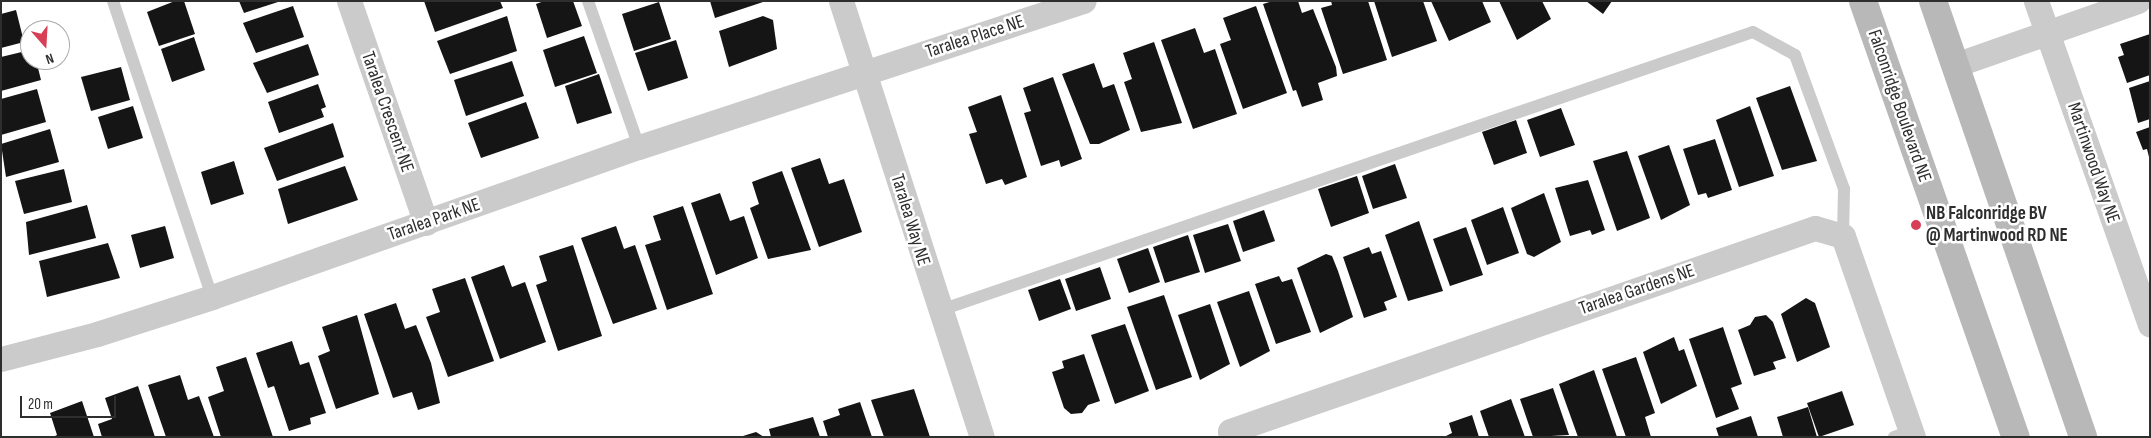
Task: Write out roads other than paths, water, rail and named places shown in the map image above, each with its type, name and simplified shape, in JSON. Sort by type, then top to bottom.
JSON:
[{"type":"main road","name":"Falconridge Boulevard NE","points":[[1863,1],[2016,437]]},
{"type":"main road","points":[[1933,1],[2084,437]]},
{"type":"street","name":"Taralea Crescent NE","points":[[349,1],[426,223]]},
{"type":"street","name":"Taralea Way NE","points":[[842,1],[938,311],[982,437]]},
{"type":"street","name":"Taralea Place NE","points":[[865,73],[1084,1]]},
{"type":"street","name":"Martinwood Way NE","points":[[2036,1],[2150,325]]},
{"type":"street","points":[[1955,65],[2138,1]]},
{"type":"street","name":"Taralea Park NE","points":[[1,358],[96,334],[212,297],[639,147],[865,73]]},
{"type":"street","name":"Taralea Gardens NE","points":[[1225,435],[1815,228],[1843,236]]},
{"type":"street","points":[[1843,236],[1906,435]]},
{"type":"lane","points":[[113,1],[212,297]]},
{"type":"lane","points":[[588,1],[639,147]]},
{"type":"lane","points":[[938,311],[1753,32],[1795,55],[1844,190],[1843,236]]},
{"type":"place","name":"NB Falconridge BV @ Martinwood RD NE","points":[[1916,225]]}]
